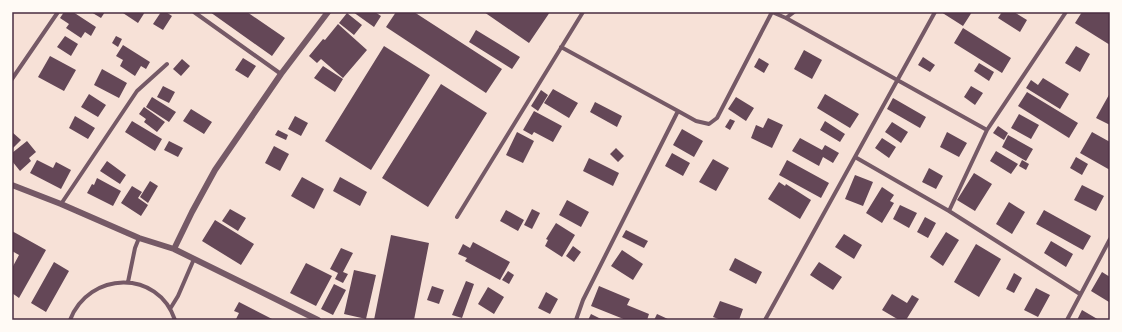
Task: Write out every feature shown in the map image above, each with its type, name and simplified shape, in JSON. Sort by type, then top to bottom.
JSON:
[{"type":"street","points":[[12,80],[58,12]]},
{"type":"street","points":[[194,12],[281,74]]},
{"type":"street","points":[[174,249],[192,212],[216,170],[281,74],[328,12]]},
{"type":"street","points":[[457,217],[583,12]]},
{"type":"street","points":[[561,47],[696,121],[709,124],[717,118],[772,12],[786,18],[987,130]]},
{"type":"street","points":[[786,18],[794,12]]},
{"type":"street","points":[[765,320],[935,12]]},
{"type":"street","points":[[949,211],[987,130],[1066,12]]},
{"type":"street","points":[[61,204],[137,91],[167,64]]},
{"type":"street","points":[[576,320],[583,300],[678,111]]},
{"type":"street","points":[[855,157],[949,211],[1080,294]]},
{"type":"street","points":[[12,185],[61,204],[139,238],[174,249],[318,320]]},
{"type":"street","points":[[128,282],[135,248],[139,238]]},
{"type":"street","points":[[1067,320],[1110,239]]},
{"type":"street","points":[[170,309],[178,296],[194,259]]},
{"type":"street","points":[[70,320],[80,302],[95,290],[113,283],[128,282],[141,285],[158,295],[170,309],[175,320]]},
{"type":"building","points":[[64,12],[73,12],[96,27],[91,36],[85,32],[81,38],[66,28],[69,24],[60,18]]},
{"type":"building","points":[[91,12],[105,12],[101,18]]},
{"type":"building","points":[[145,12],[138,23],[123,13]]},
{"type":"building","points":[[161,12],[166,12],[172,16],[163,30],[153,24]]},
{"type":"building","points":[[210,12],[247,12],[285,38],[272,56]]},
{"type":"building","points":[[353,12],[375,12],[381,16],[374,27]]},
{"type":"building","points":[[396,12],[414,12],[502,69],[486,93],[386,27]]},
{"type":"building","points":[[484,12],[550,12],[529,43]]},
{"type":"building","points":[[941,12],[972,12],[963,26]]},
{"type":"building","points":[[1002,12],[1014,12],[1027,20],[1020,32],[998,18]]},
{"type":"building","points":[[1082,12],[1110,12],[1110,45],[1075,23]]},
{"type":"building","points":[[347,13],[362,25],[354,35],[339,23]]},
{"type":"building","points":[[338,24],[367,50],[343,78],[321,59],[317,63],[309,56]]},
{"type":"building","points":[[963,28],[1011,58],[1002,73],[954,43]]},
{"type":"building","points":[[476,30],[520,57],[512,69],[469,42]]},
{"type":"building","points":[[65,36],[78,44],[71,56],[57,47]]},
{"type":"building","points":[[116,36],[122,39],[118,47],[112,43]]},
{"type":"building","points":[[123,45],[150,62],[146,69],[141,66],[135,76],[120,66],[123,60],[116,56]]},
{"type":"building","points":[[384,46],[430,75],[371,170],[325,141]]},
{"type":"building","points":[[1076,46],[1090,54],[1080,72],[1065,63]]},
{"type":"building","points":[[804,50],[822,60],[812,79],[794,69]]},
{"type":"building","points":[[50,56],[76,70],[64,91],[38,77]]},
{"type":"building","points":[[923,57],[935,65],[930,72],[918,65]]},
{"type":"building","points":[[243,58],[256,66],[248,78],[235,70]]},
{"type":"building","points":[[759,58],[769,64],[764,73],[754,67]]},
{"type":"building","points":[[182,59],[190,66],[181,76],[173,69]]},
{"type":"building","points":[[979,63],[994,72],[989,81],[974,71]]},
{"type":"building","points":[[323,66],[343,79],[335,92],[314,78]]},
{"type":"building","points":[[102,69],[127,83],[119,98],[94,85]]},
{"type":"building","points":[[1043,78],[1069,94],[1060,109],[1026,88],[1031,80],[1038,85]]},
{"type":"building","points":[[441,84],[487,113],[428,207],[382,178]]},
{"type":"building","points":[[163,86],[175,92],[169,103],[157,97]]},
{"type":"building","points":[[971,86],[983,93],[975,105],[964,97]]},
{"type":"building","points":[[553,89],[578,103],[569,118],[544,103]]},
{"type":"building","points":[[541,90],[548,95],[538,111],[531,106]]},
{"type":"building","points":[[1027,92],[1078,123],[1069,138],[1018,106]]},
{"type":"building","points":[[1110,93],[1110,125],[1096,118]]},
{"type":"building","points":[[89,94],[106,105],[98,117],[81,107]]},
{"type":"building","points":[[825,94],[859,114],[850,128],[817,108]]},
{"type":"building","points":[[152,97],[176,112],[169,122],[146,107]]},
{"type":"building","points":[[736,97],[754,108],[746,121],[728,109]]},
{"type":"building","points":[[893,98],[926,117],[920,128],[887,109]]},
{"type":"building","points":[[595,102],[622,116],[617,127],[590,112]]},
{"type":"building","points":[[144,107],[165,122],[157,132],[144,122],[146,119],[139,114]]},
{"type":"building","points":[[191,109],[212,122],[204,134],[183,121]]},
{"type":"building","points":[[534,111],[562,126],[553,142],[534,132],[532,135],[523,130]]},
{"type":"building","points":[[1019,114],[1039,125],[1031,139],[1011,128]]},
{"type":"building","points":[[75,116],[95,128],[88,139],[69,128]]},
{"type":"building","points":[[295,116],[308,123],[301,136],[288,129]]},
{"type":"building","points":[[768,118],[783,125],[772,148],[751,138],[756,125],[763,128]]},
{"type":"building","points":[[730,119],[735,121],[730,130],[725,127]]},
{"type":"building","points":[[132,121],[162,139],[155,151],[125,132]]},
{"type":"building","points":[[825,121],[845,134],[840,142],[820,130]]},
{"type":"building","points":[[892,122],[908,132],[901,143],[885,132]]},
{"type":"building","points":[[998,126],[1008,133],[1004,140],[993,133]]},
{"type":"building","points":[[682,129],[703,141],[694,157],[673,145]]},
{"type":"building","points":[[278,130],[288,135],[286,140],[275,135]]},
{"type":"building","points":[[12,132],[21,140],[12,149]]},
{"type":"building","points":[[517,132],[534,141],[523,163],[506,155]]},
{"type":"building","points":[[947,132],[967,143],[959,157],[940,147]]},
{"type":"building","points":[[1092,132],[1110,142],[1110,170],[1080,153]]},
{"type":"building","points":[[1008,135],[1033,149],[1026,161],[1002,147]]},
{"type":"building","points":[[800,138],[822,150],[825,145],[839,153],[833,163],[823,157],[819,166],[792,151]]},
{"type":"building","points":[[882,138],[896,147],[889,158],[875,148]]},
{"type":"building","points":[[27,141],[36,152],[29,158],[31,161],[20,171],[12,161],[12,153]]},
{"type":"building","points":[[169,141],[183,148],[178,157],[164,150]]},
{"type":"building","points":[[274,146],[289,154],[280,171],[265,163]]},
{"type":"building","points":[[616,148],[624,156],[618,162],[610,154]]},
{"type":"building","points":[[996,151],[1018,164],[1011,174],[990,161]]},
{"type":"building","points":[[672,153],[690,163],[683,176],[665,166]]},
{"type":"building","points":[[1076,157],[1088,164],[1082,175],[1070,168]]},
{"type":"building","points":[[589,158],[619,173],[613,186],[583,171]]},
{"type":"building","points":[[713,159],[729,168],[716,191],[699,182]]},
{"type":"building","points":[[37,160],[53,168],[56,162],[71,170],[61,189],[30,173]]},
{"type":"building","points":[[787,160],[829,183],[821,198],[779,175]]},
{"type":"building","points":[[1022,160],[1029,164],[1026,170],[1019,166]]},
{"type":"building","points":[[107,161],[126,175],[120,184],[100,171]]},
{"type":"building","points":[[929,168],[943,176],[936,189],[922,182]]},
{"type":"building","points":[[974,173],[992,184],[975,211],[957,200]]},
{"type":"building","points":[[855,175],[873,182],[863,206],[845,199]]},
{"type":"building","points":[[302,177],[324,189],[314,209],[291,196]]},
{"type":"building","points":[[340,177],[367,192],[360,206],[333,191]]},
{"type":"building","points":[[97,178],[121,191],[113,206],[87,193],[92,184],[94,185]]},
{"type":"building","points":[[150,181],[158,186],[148,203],[140,197]]},
{"type":"building","points":[[779,182],[785,186],[786,184],[811,200],[800,219],[768,199]]},
{"type":"building","points":[[1082,185],[1104,196],[1096,211],[1074,200]]},
{"type":"building","points":[[132,186],[142,192],[138,198],[148,205],[141,216],[121,203]]},
{"type":"building","points":[[882,187],[894,195],[890,201],[894,203],[882,223],[866,213]]},
{"type":"building","points":[[567,200],[589,212],[581,227],[559,215]]},
{"type":"building","points":[[1009,202],[1025,212],[1012,234],[996,224]]},
{"type":"building","points":[[900,205],[917,213],[909,228],[893,219]]},
{"type":"building","points":[[230,209],[246,218],[238,231],[222,221]]},
{"type":"building","points":[[532,209],[540,213],[532,229],[524,225]]},
{"type":"building","points":[[506,210],[524,220],[518,231],[500,221]]},
{"type":"building","points":[[1044,210],[1091,236],[1083,250],[1036,224]]},
{"type":"building","points":[[925,217],[936,223],[928,238],[917,232]]},
{"type":"building","points":[[215,220],[254,244],[241,265],[202,241]]},
{"type":"building","points":[[556,223],[575,235],[562,257],[545,246],[548,240],[546,239]]},
{"type":"building","points":[[626,230],[648,241],[644,248],[622,237]]},
{"type":"building","points":[[12,231],[46,250],[19,298],[12,293],[12,268],[19,255],[12,251]]},
{"type":"building","points":[[946,232],[959,240],[943,266],[930,257]]},
{"type":"building","points":[[844,234],[862,245],[854,259],[835,247]]},
{"type":"building","points":[[391,235],[429,243],[414,320],[374,320]]},
{"type":"building","points":[[1051,241],[1073,254],[1066,267],[1044,253]]},
{"type":"building","points":[[473,242],[510,262],[500,280],[465,261],[467,258],[458,254],[463,244],[470,248]]},
{"type":"building","points":[[976,244],[1001,259],[979,297],[954,282]]},
{"type":"building","points":[[573,246],[581,252],[574,262],[566,256]]},
{"type":"building","points":[[341,248],[353,253],[343,272],[348,274],[343,283],[335,279],[338,273],[330,269]]},
{"type":"building","points":[[622,250],[643,264],[633,280],[611,266]]},
{"type":"building","points":[[735,258],[762,272],[756,284],[729,270]]},
{"type":"building","points":[[54,262],[69,271],[46,312],[31,303]]},
{"type":"building","points":[[819,262],[842,277],[833,290],[810,275]]},
{"type":"building","points":[[306,263],[332,276],[316,306],[290,293]]},
{"type":"building","points":[[354,270],[376,275],[366,319],[344,314]]},
{"type":"building","points":[[508,271],[514,275],[509,284],[502,280]]},
{"type":"building","points":[[1102,272],[1110,277],[1109,302],[1091,291]]},
{"type":"building","points":[[1014,273],[1022,278],[1014,293],[1006,289]]},
{"type":"building","points":[[466,281],[474,284],[462,318],[452,315]]},
{"type":"building","points":[[334,284],[346,290],[333,315],[321,309]]},
{"type":"building","points":[[432,286],[444,290],[439,304],[427,300]]},
{"type":"building","points":[[599,286],[630,299],[627,305],[649,314],[647,320],[626,320],[591,306]]},
{"type":"building","points":[[488,287],[504,297],[494,314],[478,304]]},
{"type":"building","points":[[1036,288],[1050,295],[1038,317],[1024,310]]},
{"type":"building","points":[[546,292],[558,299],[550,314],[538,308]]},
{"type":"building","points":[[892,294],[907,303],[912,295],[919,299],[906,320],[899,320],[882,310]]},
{"type":"building","points":[[720,301],[743,309],[739,320],[721,320],[713,317]]},
{"type":"building","points":[[239,302],[274,320],[236,319],[239,313],[234,311]]},
{"type":"building","points":[[1082,310],[1099,320],[1077,320]]},
{"type":"building","points":[[591,314],[603,320],[588,320]]},
{"type":"building","points":[[657,314],[670,320],[654,320]]}]
